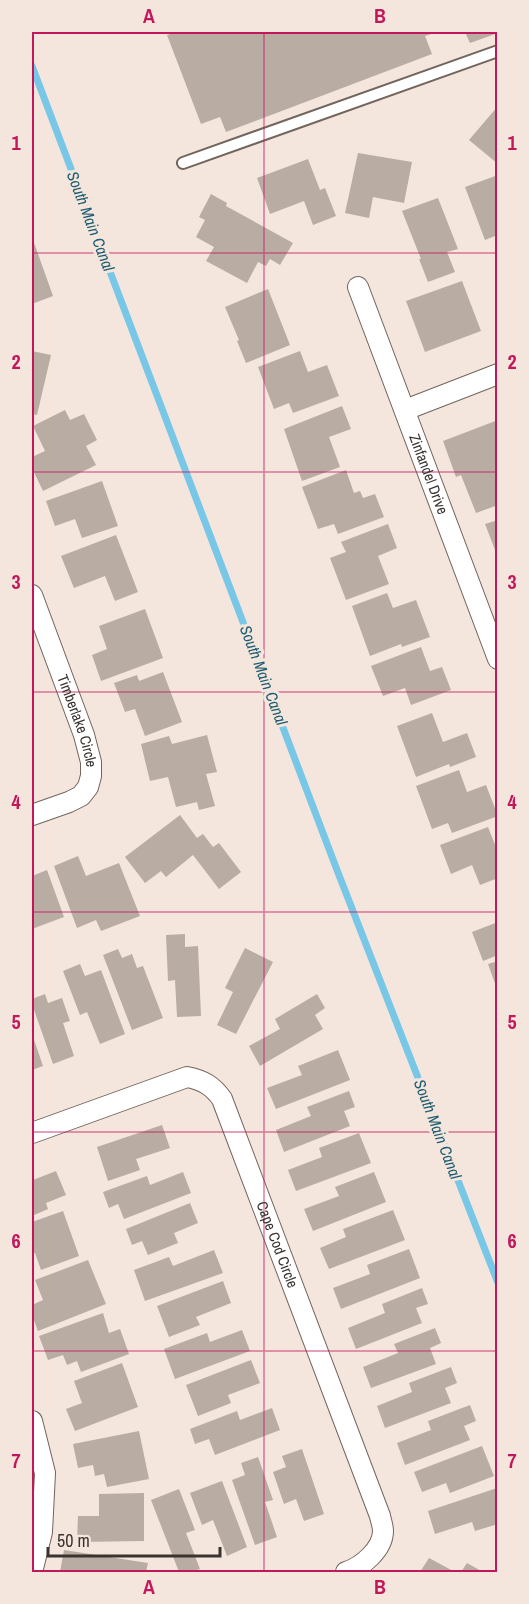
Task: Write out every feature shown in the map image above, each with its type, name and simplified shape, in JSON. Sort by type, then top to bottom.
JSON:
[{"type":"street","name":"Zinfandel Drive","points":[[358,287],[498,659]]},
{"type":"street","points":[[405,410],[498,374]]},
{"type":"street","name":"Timberlake Circle","points":[[32,595],[84,735],[91,762],[91,776],[88,787],[81,796],[32,815]]},
{"type":"street","name":"Cape Cod Circle","points":[[32,1133],[187,1077],[197,1079],[214,1088],[222,1099],[380,1516],[383,1529],[382,1538],[373,1554],[346,1572]]},
{"type":"street","points":[[32,1421],[45,1473],[42,1532],[32,1572]]},
{"type":"lane","points":[[183,163],[498,51]]},
{"type":"building","points":[[177,32],[438,32],[425,36],[432,54],[226,132],[220,117],[201,124],[167,35]]},
{"type":"building","points":[[465,32],[498,32],[498,33],[470,43]]},
{"type":"building","points":[[498,106],[498,164],[469,140]]},
{"type":"building","points":[[358,153],[412,162],[404,203],[373,197],[369,218],[345,213]]},
{"type":"building","points":[[308,159],[320,190],[325,188],[336,216],[313,225],[304,201],[270,214],[257,178]]},
{"type":"building","points":[[498,175],[497,242],[495,236],[485,240],[465,187]]},
{"type":"building","points":[[211,194],[227,203],[226,206],[293,243],[280,265],[270,259],[266,266],[258,262],[247,283],[206,261],[214,247],[196,237],[205,220],[199,217]]},
{"type":"building","points":[[438,198],[458,249],[447,252],[455,272],[428,282],[402,211]]},
{"type":"building","points":[[32,237],[53,296],[32,304]]},
{"type":"building","points":[[462,281],[481,331],[425,352],[406,301]]},
{"type":"building","points":[[268,289],[290,345],[246,363],[225,307]]},
{"type":"building","points":[[32,351],[51,355],[37,415],[32,414]]},
{"type":"building","points":[[300,351],[308,372],[327,365],[339,396],[293,413],[289,403],[274,409],[258,367]]},
{"type":"building","points":[[342,406],[351,429],[329,437],[340,467],[302,481],[284,429]]},
{"type":"building","points":[[65,410],[70,420],[84,414],[97,440],[86,446],[96,465],[43,491],[32,468],[32,457],[45,451],[33,426]]},
{"type":"building","points":[[498,420],[498,505],[476,513],[461,475],[456,477],[443,441]]},
{"type":"building","points":[[346,470],[354,493],[360,491],[363,498],[375,494],[384,517],[338,534],[334,524],[318,529],[302,487]]},
{"type":"building","points":[[102,481],[118,526],[82,538],[75,519],[55,526],[46,501]]},
{"type":"building","points":[[498,520],[498,555],[497,555],[485,524]]},
{"type":"building","points":[[388,524],[397,548],[378,556],[389,584],[346,600],[330,558],[346,552],[341,542]]},
{"type":"building","points":[[116,535],[138,592],[115,601],[105,576],[74,588],[61,556]]},
{"type":"building","points":[[387,593],[393,608],[416,600],[430,637],[402,647],[401,644],[370,656],[352,606]]},
{"type":"building","points":[[145,609],[163,658],[101,681],[92,655],[107,649],[99,626]]},
{"type":"building","points":[[421,647],[430,671],[442,667],[451,690],[411,705],[405,688],[383,696],[371,666]]},
{"type":"building","points":[[163,672],[182,722],[145,736],[135,709],[125,712],[114,683],[137,675],[139,681]]},
{"type":"building","points":[[432,713],[443,742],[467,733],[476,757],[450,767],[449,764],[416,777],[397,726]]},
{"type":"building","points":[[207,735],[217,772],[206,774],[215,806],[199,810],[197,802],[176,807],[168,777],[150,781],[141,744],[169,736],[172,744]]},
{"type":"building","points":[[459,770],[467,792],[486,785],[498,816],[452,833],[448,823],[432,829],[416,786]]},
{"type":"building","points":[[180,815],[197,838],[203,834],[213,847],[219,843],[241,872],[219,889],[193,855],[166,877],[161,871],[145,883],[125,857]]},
{"type":"building","points":[[488,827],[498,852],[498,878],[480,885],[472,865],[451,874],[440,845]]},
{"type":"building","points":[[78,856],[86,876],[119,863],[140,916],[101,931],[96,920],[77,928],[54,866]]},
{"type":"building","points":[[47,870],[64,917],[32,929],[32,876]]},
{"type":"building","points":[[498,922],[498,955],[483,961],[472,932]]},
{"type":"building","points":[[185,934],[185,947],[198,946],[201,1016],[177,1017],[175,980],[168,981],[166,935]]},
{"type":"building","points":[[245,948],[273,962],[236,1034],[217,1025],[233,992],[225,988]]},
{"type":"building","points":[[118,949],[122,958],[132,954],[137,968],[143,966],[163,1018],[132,1030],[103,955]]},
{"type":"building","points":[[498,961],[498,989],[497,989],[488,964]]},
{"type":"building","points":[[80,964],[85,976],[101,970],[125,1034],[100,1044],[87,1012],[80,1015],[63,971]]},
{"type":"building","points":[[45,994],[48,1003],[62,998],[70,1021],[63,1023],[74,1056],[53,1064],[32,1004],[32,999]]},
{"type":"building","points":[[317,994],[325,1008],[315,1015],[323,1029],[260,1066],[249,1046],[280,1029],[275,1019]]},
{"type":"building","points":[[32,1034],[43,1066],[32,1070]]},
{"type":"building","points":[[338,1050],[350,1080],[276,1109],[267,1088],[302,1075],[298,1066]]},
{"type":"building","points":[[349,1091],[355,1107],[344,1111],[350,1126],[284,1152],[276,1130],[311,1116],[307,1107]]},
{"type":"building","points":[[162,1125],[170,1148],[136,1159],[140,1170],[108,1181],[97,1147]]},
{"type":"building","points":[[359,1133],[371,1163],[296,1191],[288,1170],[322,1157],[319,1148]]},
{"type":"building","points":[[56,1171],[66,1195],[46,1203],[48,1209],[32,1216],[32,1176],[33,1180]]},
{"type":"building","points":[[183,1172],[191,1193],[124,1219],[118,1204],[109,1208],[103,1192],[147,1176],[150,1185]]},
{"type":"building","points":[[374,1172],[386,1202],[313,1231],[304,1209],[339,1196],[335,1187]]},
{"type":"building","points":[[190,1203],[198,1223],[174,1233],[178,1243],[148,1255],[142,1241],[132,1245],[126,1229]]},
{"type":"building","points":[[393,1210],[405,1240],[329,1269],[320,1248],[346,1237],[343,1229]]},
{"type":"building","points":[[63,1211],[79,1256],[41,1270],[35,1253],[32,1254],[32,1222]]},
{"type":"building","points":[[409,1249],[420,1278],[341,1309],[333,1288],[370,1274],[367,1265]]},
{"type":"building","points":[[214,1250],[223,1273],[145,1301],[134,1270],[169,1257],[173,1266]]},
{"type":"building","points":[[88,1260],[106,1304],[38,1331],[32,1315],[32,1305],[43,1300],[35,1280]]},
{"type":"building","points":[[223,1281],[231,1303],[196,1317],[200,1325],[169,1337],[157,1306]]},
{"type":"building","points":[[422,1288],[428,1304],[416,1308],[422,1323],[356,1349],[348,1328],[385,1313],[382,1304]]},
{"type":"building","points":[[103,1313],[109,1333],[120,1329],[129,1354],[81,1372],[77,1361],[67,1365],[63,1355],[48,1360],[39,1336]]},
{"type":"building","points":[[435,1328],[441,1343],[430,1348],[436,1364],[371,1388],[363,1367],[398,1353],[394,1344]]},
{"type":"building","points":[[242,1330],[250,1351],[175,1379],[164,1349],[207,1333],[210,1342]]},
{"type":"building","points":[[251,1360],[260,1383],[228,1395],[231,1403],[198,1416],[186,1385]]},
{"type":"building","points":[[122,1363],[138,1407],[75,1431],[66,1409],[82,1403],[74,1381]]},
{"type":"building","points":[[451,1367],[457,1383],[445,1388],[451,1403],[385,1428],[377,1406],[412,1392],[409,1383]]},
{"type":"building","points":[[470,1405],[476,1421],[464,1426],[470,1440],[405,1465],[397,1443],[431,1430],[428,1421]]},
{"type":"building","points":[[272,1408],[280,1430],[215,1455],[209,1439],[195,1444],[190,1429],[237,1411],[240,1420]]},
{"type":"building","points":[[139,1431],[149,1479],[107,1487],[104,1474],[95,1476],[93,1465],[78,1468],[73,1444]]},
{"type":"building","points":[[482,1446],[494,1476],[450,1493],[446,1483],[422,1492],[414,1472]]},
{"type":"building","points":[[302,1449],[324,1514],[304,1521],[296,1499],[284,1504],[273,1472],[286,1467],[282,1456]]},
{"type":"building","points":[[258,1457],[273,1500],[265,1502],[277,1537],[255,1545],[232,1480],[245,1475],[241,1463]]},
{"type":"building","points":[[222,1481],[247,1547],[227,1556],[213,1520],[202,1525],[190,1493]]},
{"type":"building","points":[[497,1488],[498,1524],[475,1531],[472,1522],[435,1534],[428,1511]]},
{"type":"building","points":[[179,1489],[195,1530],[186,1533],[200,1569],[191,1572],[179,1572],[151,1500]]},
{"type":"building","points":[[144,1493],[144,1541],[77,1542],[78,1516],[99,1516],[99,1494]]},
{"type":"building","points":[[64,1550],[148,1563],[146,1572],[60,1572]]},
{"type":"building","points":[[429,1558],[455,1572],[420,1572]]},
{"type":"building","points":[[467,1563],[483,1572],[461,1572]]},
{"type":"waterway","name":"South Main Canal","points":[[32,66],[337,870],[498,1283]]}]
